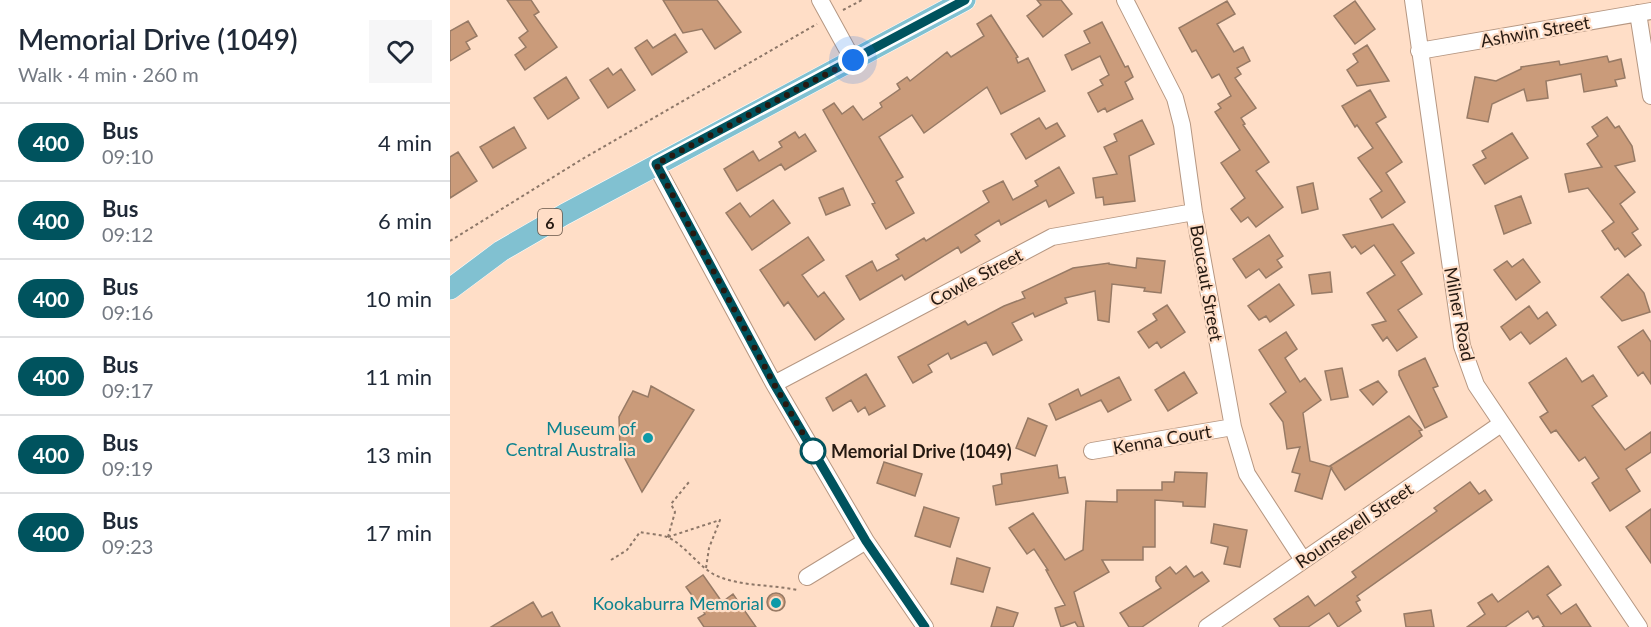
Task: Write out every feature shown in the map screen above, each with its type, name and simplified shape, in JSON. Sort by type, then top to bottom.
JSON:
[{"type":"main road","name":"6","points":[[450,289],[501,251],[656,164],[965,0]]},
{"type":"street","points":[[820,0],[853,60]]},
{"type":"street","name":"Boucaut Street","points":[[1125,0],[1175,98],[1182,125],[1194,212],[1233,427],[1248,474],[1303,560]]},
{"type":"street","name":"Milner Road","points":[[1411,0],[1462,346],[1476,385],[1639,627]]},
{"type":"street","points":[[1645,12],[1651,96]]},
{"type":"street","name":"Ashwin Street","points":[[1419,51],[1645,12]]},
{"type":"street","points":[[656,164],[774,384],[866,541],[925,627]]},
{"type":"street","name":"Cowle Street","points":[[774,384],[1052,237],[1194,212]]},
{"type":"street","name":"Rounsevell Street","points":[[1207,627],[1501,424]]},
{"type":"street","name":"Kenna Court","points":[[1092,451],[1233,427]]},
{"type":"street","points":[[806,584],[866,541]]},
{"type":"path","points":[[450,240],[584,158],[862,0]]},
{"type":"path","points":[[668,537],[675,512],[671,504],[689,482]]},
{"type":"path","points":[[611,560],[627,550],[639,532],[668,537],[720,520],[709,548],[706,568]]},
{"type":"path","points":[[668,537],[712,573],[734,583],[759,586],[806,584]]},
{"type":"building","points":[[507,0],[531,0],[539,12],[534,15],[557,47],[525,70],[515,55],[526,47],[519,38],[528,31]]},
{"type":"building","points":[[663,0],[717,0],[741,32],[715,49],[702,29],[683,33]]},
{"type":"building","points":[[1037,0],[1061,0],[1072,14],[1043,37],[1027,16],[1041,5]]},
{"type":"building","points":[[1227,1],[1235,14],[1217,24],[1234,52],[1243,47],[1250,61],[1237,68],[1241,74],[1235,78],[1256,108],[1241,118],[1245,124],[1243,125],[1269,162],[1256,171],[1283,207],[1256,227],[1248,217],[1241,222],[1231,209],[1245,198],[1221,163],[1240,150],[1215,112],[1221,108],[1218,104],[1231,96],[1219,74],[1212,78],[1196,50],[1192,52],[1179,28]]},
{"type":"building","points":[[1355,1],[1375,29],[1355,44],[1334,16]]},
{"type":"building","points":[[991,15],[1018,57],[1016,58],[1018,63],[1028,58],[1045,91],[1001,114],[987,87],[924,133],[912,115],[879,137],[903,177],[896,181],[914,213],[886,229],[872,204],[875,203],[823,110],[834,103],[842,114],[853,106],[863,120],[882,107],[880,103],[900,89],[897,84],[907,77],[910,81],[947,52],[951,57],[984,36],[977,24]]},
{"type":"building","points":[[468,21],[477,36],[466,42],[470,49],[450,61],[450,31]]},
{"type":"building","points":[[1102,22],[1125,67],[1128,66],[1133,77],[1125,82],[1133,99],[1107,112],[1105,108],[1098,112],[1088,93],[1103,85],[1100,80],[1109,75],[1100,56],[1072,70],[1065,55],[1090,43],[1084,31]]},
{"type":"building","points":[[675,34],[687,52],[652,75],[635,48],[647,40],[653,48]]},
{"type":"building","points":[[1367,45],[1389,81],[1357,86],[1347,70],[1358,62],[1353,54]]},
{"type":"building","points":[[1607,56],[1609,62],[1621,59],[1625,78],[1615,80],[1617,86],[1584,92],[1581,74],[1546,81],[1548,98],[1527,101],[1524,89],[1492,104],[1488,122],[1467,118],[1475,77],[1496,81],[1521,67],[1559,61],[1560,65]]},
{"type":"building","points":[[608,68],[613,75],[621,69],[635,90],[608,108],[590,80]]},
{"type":"building","points":[[566,77],[579,98],[548,119],[534,98]]},
{"type":"building","points":[[1370,90],[1386,117],[1376,123],[1402,162],[1386,173],[1405,202],[1382,218],[1370,199],[1382,191],[1358,158],[1373,148],[1357,125],[1355,127],[1342,106]]},
{"type":"building","points":[[1607,117],[1615,128],[1619,126],[1632,146],[1635,161],[1615,166],[1635,192],[1620,204],[1638,229],[1632,233],[1641,245],[1625,257],[1618,248],[1615,250],[1602,231],[1614,222],[1588,188],[1569,192],[1565,174],[1602,167],[1587,144],[1598,136],[1592,127]]},
{"type":"building","points":[[1039,118],[1046,129],[1057,123],[1065,136],[1026,159],[1011,134]]},
{"type":"building","points":[[1142,120],[1154,144],[1129,156],[1135,201],[1104,205],[1103,197],[1096,198],[1093,178],[1117,174],[1104,147],[1117,141],[1114,134]]},
{"type":"building","points":[[514,127],[526,148],[493,168],[480,147]]},
{"type":"building","points":[[795,132],[799,138],[805,134],[816,151],[785,170],[781,164],[737,191],[724,169],[753,151],[759,161],[782,147],[779,142]]},
{"type":"building","points":[[1512,133],[1528,158],[1485,184],[1473,165],[1486,158],[1482,151]]},
{"type":"building","points":[[458,152],[477,181],[450,198],[450,157]]},
{"type":"building","points":[[1059,167],[1074,193],[1049,207],[1046,200],[1001,225],[999,220],[975,235],[980,241],[961,253],[958,247],[905,280],[902,275],[860,300],[846,276],[872,261],[877,271],[899,259],[896,255],[924,238],[926,241],[989,202],[983,191],[1003,181],[1013,200],[1038,186],[1035,181]]},
{"type":"building","points":[[1313,183],[1318,209],[1302,213],[1297,187]]},
{"type":"building","points":[[843,188],[850,205],[826,215],[819,198]]},
{"type":"building","points":[[1521,196],[1531,223],[1504,234],[1495,206]]},
{"type":"building","points":[[773,200],[790,223],[752,250],[726,213],[740,203],[750,217]]},
{"type":"building","points":[[1393,224],[1414,253],[1401,262],[1422,294],[1398,310],[1417,337],[1397,351],[1387,337],[1383,341],[1372,325],[1386,321],[1367,293],[1395,275],[1374,245],[1361,254],[1355,246],[1352,248],[1343,235]]},
{"type":"building","points":[[1269,235],[1283,256],[1277,260],[1282,267],[1266,278],[1259,269],[1246,278],[1233,259]]},
{"type":"building","points":[[808,237],[824,260],[802,275],[818,297],[824,292],[844,319],[815,340],[788,302],[784,306],[760,270]]},
{"type":"building","points":[[1137,258],[1165,261],[1161,293],[1144,291],[1145,288],[1112,284],[1109,322],[1098,320],[1095,291],[1065,298],[1067,303],[1035,317],[1033,313],[1012,323],[1022,340],[993,355],[986,342],[951,359],[948,353],[928,365],[932,372],[913,383],[898,357],[965,321],[968,325],[1025,298],[1022,292],[1073,268],[1109,263],[1136,268]]},
{"type":"building","points":[[1523,259],[1540,282],[1516,300],[1494,270],[1507,261],[1512,267]]},
{"type":"building","points":[[1330,272],[1332,292],[1312,294],[1309,275]]},
{"type":"building","points":[[1628,274],[1644,293],[1650,312],[1622,321],[1601,297]]},
{"type":"building","points":[[1279,284],[1294,305],[1270,322],[1266,316],[1259,320],[1248,306]]},
{"type":"building","points":[[1167,305],[1185,332],[1161,348],[1157,342],[1149,348],[1138,332],[1157,320],[1153,314]]},
{"type":"building","points":[[1529,306],[1538,319],[1547,312],[1556,325],[1530,344],[1521,332],[1510,340],[1501,327]]},
{"type":"building","points":[[1643,330],[1651,342],[1651,384],[1643,372],[1638,376],[1618,347]]},
{"type":"building","points":[[1286,332],[1297,349],[1285,358],[1300,382],[1305,378],[1321,400],[1303,413],[1310,461],[1331,467],[1409,416],[1422,430],[1419,431],[1422,436],[1345,490],[1331,468],[1322,499],[1295,491],[1300,474],[1292,472],[1300,447],[1287,449],[1283,422],[1270,404],[1286,392],[1259,350]]},
{"type":"building","points":[[1425,358],[1438,386],[1433,388],[1447,417],[1425,428],[1399,371]]},
{"type":"building","points":[[1566,358],[1582,382],[1593,375],[1607,396],[1592,406],[1625,450],[1651,432],[1651,452],[1626,469],[1640,491],[1610,511],[1592,483],[1599,478],[1585,457],[1579,461],[1556,430],[1551,433],[1540,417],[1548,412],[1529,383]]},
{"type":"building","points":[[1342,368],[1348,397],[1331,400],[1325,371]]},
{"type":"building","points":[[1184,372],[1197,393],[1168,411],[1155,390]]},
{"type":"building","points":[[866,374],[885,406],[869,415],[865,407],[858,412],[851,400],[833,411],[826,398]]},
{"type":"building","points":[[1119,377],[1131,400],[1108,412],[1101,400],[1056,420],[1049,404],[1078,389],[1081,396]]},
{"type":"building","points":[[1378,381],[1387,392],[1373,405],[1360,390]]},
{"type":"building","name":"Museum of Central Australia","points":[[651,386],[694,410],[642,492],[620,449],[619,417],[633,391],[648,397]]},
{"type":"building","points":[[1028,418],[1047,426],[1035,456],[1016,448]]},
{"type":"building","points":[[884,462],[922,474],[915,496],[877,483]]},
{"type":"building","points":[[1057,465],[1059,478],[1065,477],[1068,493],[996,505],[993,486],[1002,484],[1001,474]]},
{"type":"building","points":[[1175,472],[1207,473],[1205,507],[1183,506],[1183,502],[1155,500],[1155,547],[1143,547],[1143,560],[1102,560],[1109,572],[1074,592],[1084,627],[1078,627],[1075,622],[1061,627],[1055,608],[1065,605],[1046,570],[1048,570],[1034,549],[1027,554],[1009,528],[1033,513],[1065,560],[1083,550],[1086,501],[1117,502],[1117,490],[1162,490],[1162,482],[1174,482]]},
{"type":"building","points":[[1470,482],[1479,494],[1485,490],[1492,500],[1357,596],[1360,600],[1356,602],[1361,611],[1338,627],[1329,613],[1308,627],[1280,627],[1274,619],[1308,596],[1315,606],[1356,577],[1352,572],[1437,511],[1434,508]]},
{"type":"building","points":[[924,507],[959,518],[950,547],[915,536]]},
{"type":"building","points":[[1651,509],[1651,563],[1626,527]]},
{"type":"building","points":[[1214,524],[1247,530],[1240,567],[1224,564],[1228,547],[1211,543]]},
{"type":"building","points":[[957,558],[990,568],[983,592],[951,584]]},
{"type":"building","points":[[1186,566],[1194,577],[1202,572],[1209,581],[1142,627],[1129,627],[1120,613],[1161,588],[1156,577],[1170,567],[1176,574]]},
{"type":"building","points":[[1548,566],[1561,585],[1547,595],[1561,614],[1576,604],[1591,627],[1542,627],[1544,626],[1538,616],[1533,619],[1528,611],[1505,627],[1467,627],[1485,614],[1478,603],[1492,594],[1498,602]]},
{"type":"building","points":[[703,575],[722,602],[733,594],[756,627],[704,627],[698,618],[705,614],[686,587]]},
{"type":"building","name":"Kookaburra Memorial","points":[[776,593],[784,598],[785,602],[780,610],[776,611],[768,606],[767,602],[772,594]]},
{"type":"building","points":[[533,602],[542,617],[552,612],[560,627],[491,627]]},
{"type":"building","points":[[997,607],[1018,613],[1013,627],[991,627]]},
{"type":"building","points":[[1431,610],[1434,627],[1406,627],[1404,614]]},
{"type":"bus line","name":"400","points":[[925,627],[866,541],[774,384],[656,164],[965,0]]},
{"type":"place","name":"Museum of Central Australia","points":[[648,438]]},
{"type":"place","name":"Memorial Drive (1049)","points":[[813,451]]},
{"type":"place","name":"Kookaburra Memorial","points":[[776,603]]},
{"type":"route","points":[[813,451],[774,384],[656,164],[853,60]]}]
